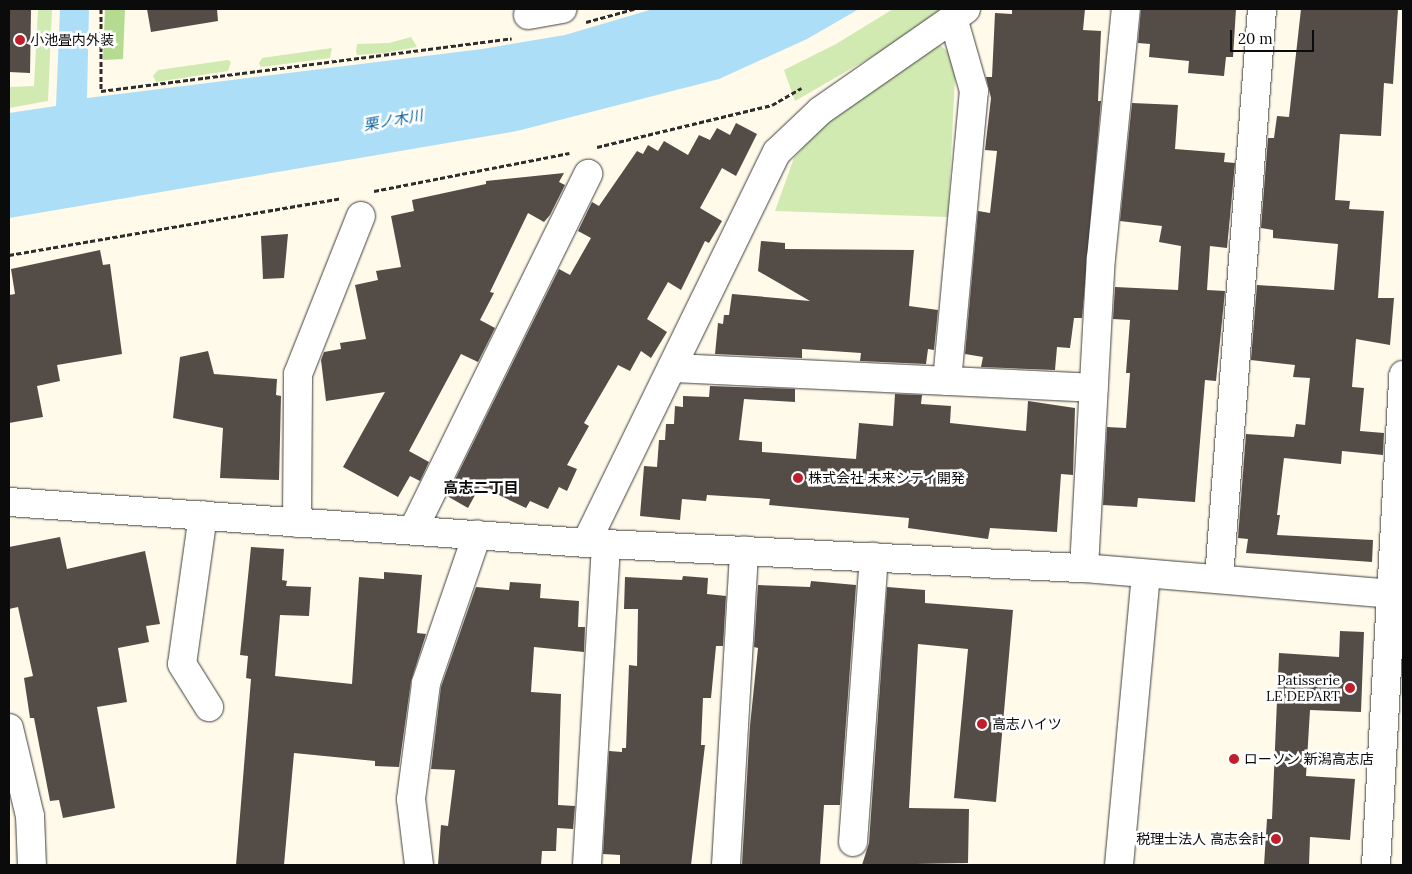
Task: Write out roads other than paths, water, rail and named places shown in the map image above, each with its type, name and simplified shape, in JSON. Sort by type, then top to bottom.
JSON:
[{"type":"street","points":[[1084,568],[1101,258],[1126,9]]},
{"type":"street","points":[[1219,578],[1262,9]]},
{"type":"street","points":[[587,865],[596,543],[672,368],[777,152],[820,111],[959,13],[974,91],[948,381]]},
{"type":"street","points":[[524,26],[573,16]]},
{"type":"street","points":[[413,530],[584,158]]},
{"type":"street","points":[[298,523],[298,374],[357,202]]},
{"type":"street","points":[[672,368],[1094,388]]},
{"type":"street","points":[[1376,865],[1393,759],[1403,376]]},
{"type":"street","points":[[9,502],[203,514],[298,523],[596,543],[1084,568],[1219,578],[1397,595]]},
{"type":"street","points":[[203,514],[182,664],[209,707]]},
{"type":"street","points":[[418,865],[411,800],[426,683],[477,535]]},
{"type":"street","points":[[726,865],[744,551]]},
{"type":"street","points":[[853,842],[874,557]]},
{"type":"street","points":[[1119,865],[1146,574]]},
{"type":"street","points":[[9,728],[13,762],[30,816],[32,865]]},
{"type":"water","name":"栗ノ木川","points":[[60,9],[89,9],[87,98],[482,49],[565,35],[653,9],[859,9],[807,39],[719,79],[517,131],[9,218],[9,113],[56,106]]},
{"type":"place","name":"小池畳内外装","points":[[20,40]]},
{"type":"place","name":"株式会社 未来シティ開発","points":[[798,478]]},
{"type":"place","name":"Patisserie LE DEPART","points":[[1350,688]]},
{"type":"place","name":"高志ハイツ","points":[[982,724]]},
{"type":"place","name":"ローソン 新潟高志店","points":[[1234,759]]},
{"type":"place","name":"税理士法人 高志会計","points":[[1276,839]]},
{"type":"district","name":"高志二丁目","points":[[481,488]]}]
